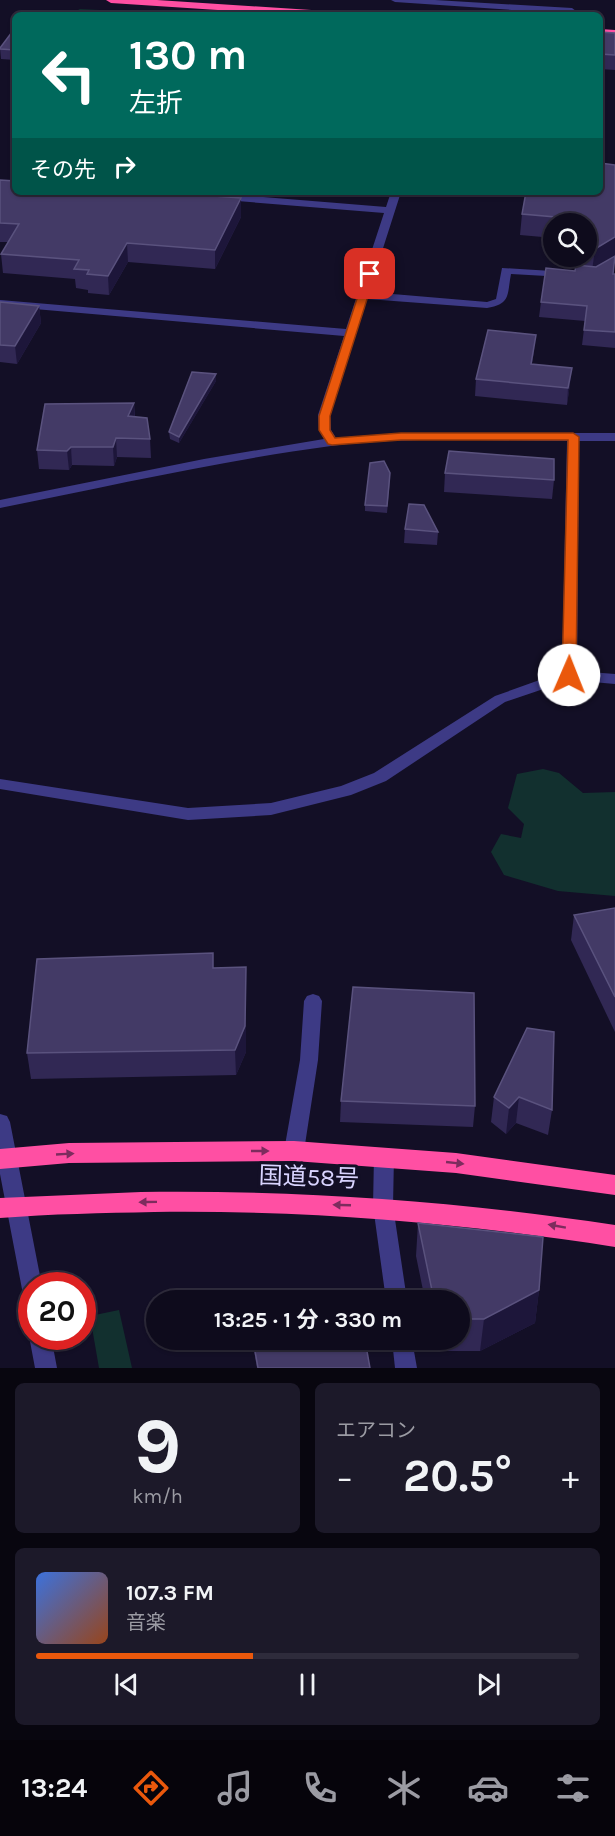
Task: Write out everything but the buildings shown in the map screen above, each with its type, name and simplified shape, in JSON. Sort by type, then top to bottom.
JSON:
[{"type":"highway","points":[[111,0],[296,12]]},
{"type":"highway","name":"国道58号","points":[[3,1159],[137,1152],[294,1151],[384,1156],[529,1172],[615,1185]]},
{"type":"highway","name":"国道58号","points":[[8,1207],[208,1200],[383,1206],[528,1221],[615,1236]]},
{"type":"street","points":[[395,0],[572,11]]},
{"type":"street","points":[[201,195],[390,210]]},
{"type":"street","points":[[332,442],[325,430],[324,416],[395,195]]},
{"type":"street","points":[[363,295],[487,305],[498,303],[501,300],[506,270],[573,275]]},
{"type":"street","points":[[0,303],[351,333]]},
{"type":"street","points":[[0,504],[204,463],[332,442],[401,437],[615,437]]},
{"type":"street","points":[[569,675],[573,437]]},
{"type":"street","points":[[0,784],[188,814],[271,809],[345,791],[380,777],[501,699],[569,675],[615,679]]},
{"type":"street","points":[[294,1151],[309,1060],[313,1001]]},
{"type":"street","points":[[0,1122],[8,1207],[27,1272]]},
{"type":"street","points":[[384,1156],[383,1206],[396,1290]]},
{"type":"street","points":[[43,1350],[46,1368]]},
{"type":"street","points":[[403,1350],[406,1368]]},
{"type":"green space","points":[[80,9],[140,12],[74,12]]},
{"type":"green space","points":[[543,769],[559,773],[583,793],[615,792],[615,896],[558,891],[504,875],[491,852],[501,834],[521,838],[524,824],[508,808],[517,774]]},
{"type":"green space","points":[[119,1310],[132,1368],[99,1368],[96,1350],[96,1315]]},
{"type":"route","points":[[370,274],[324,416],[325,430],[332,442],[401,437],[573,437],[569,675]]}]
